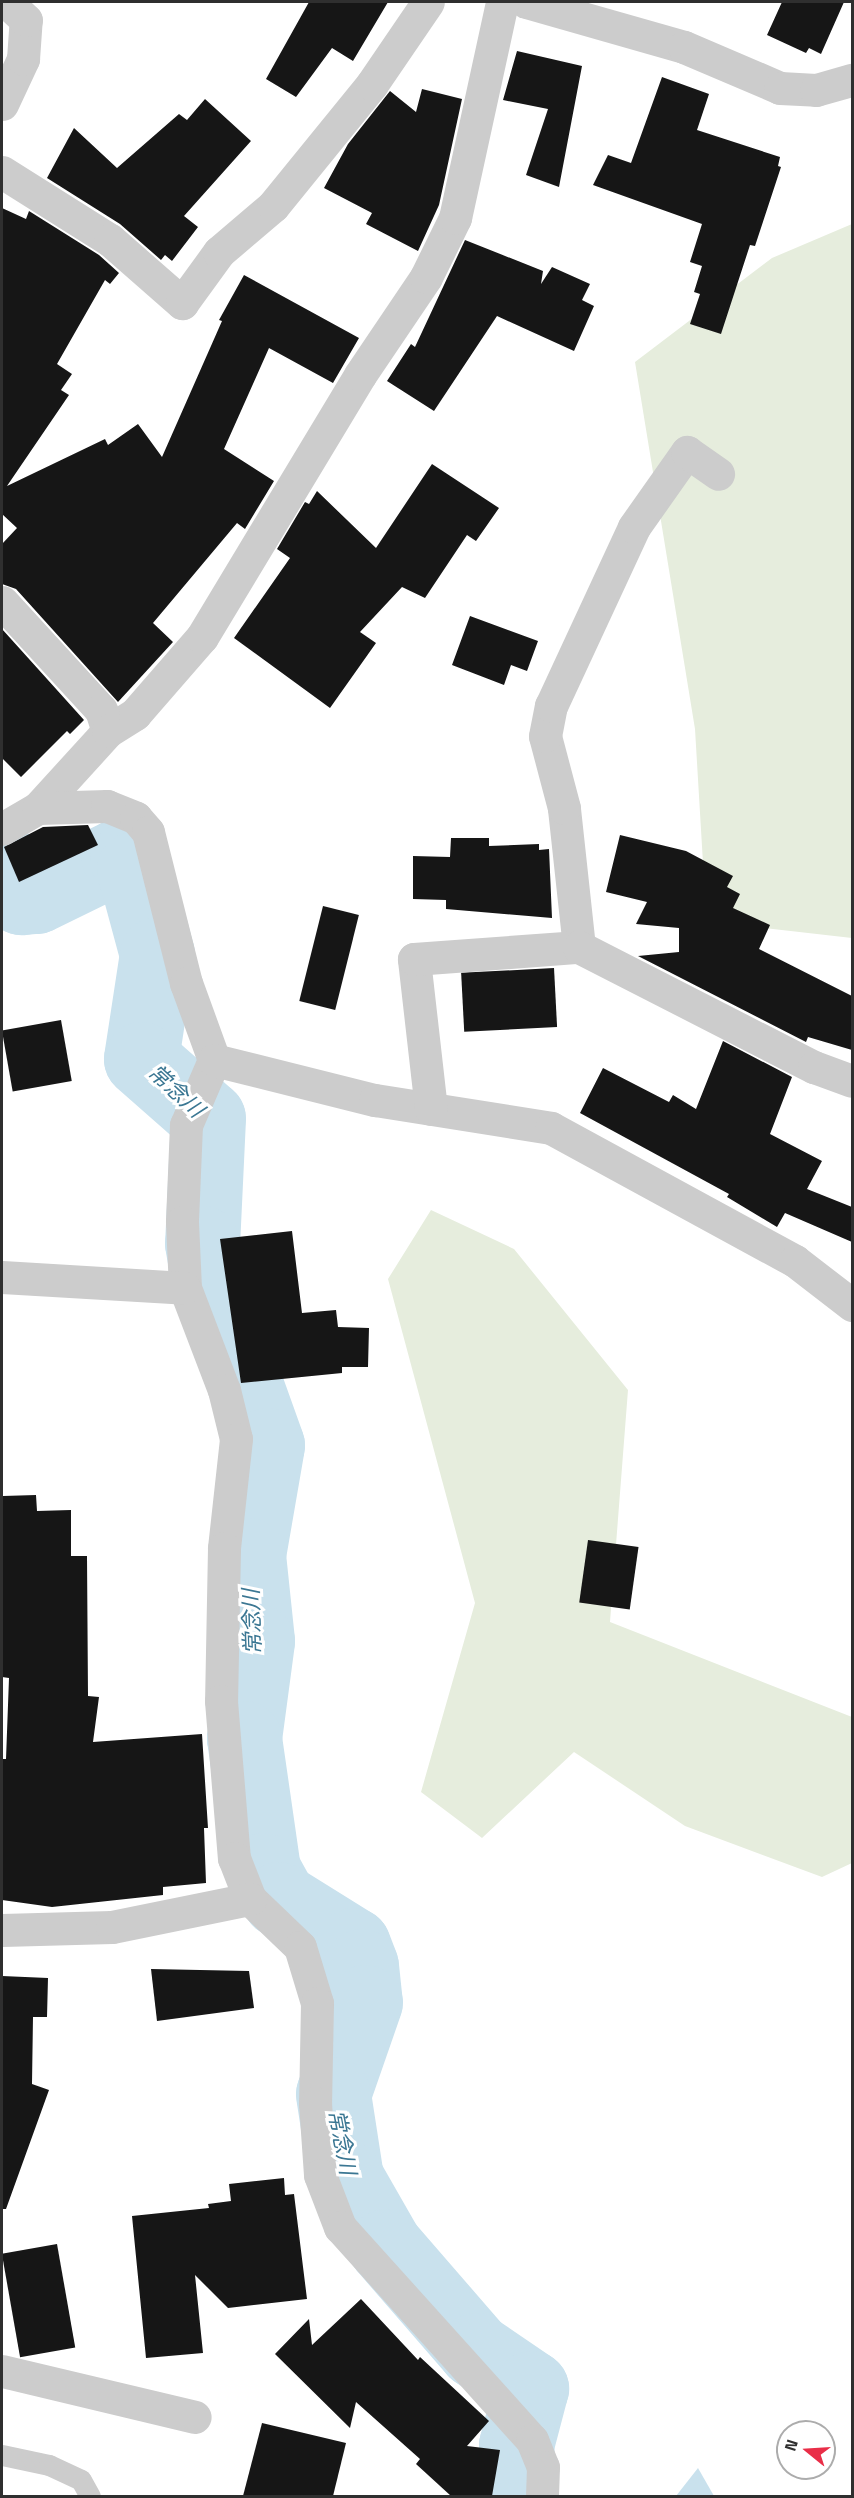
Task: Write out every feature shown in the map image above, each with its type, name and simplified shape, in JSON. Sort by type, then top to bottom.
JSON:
[{"type":"street","points":[[2,104],[23,59],[26,20],[7,2]]},
{"type":"street","points":[[2,172],[110,240],[182,303],[219,252],[273,206],[372,84],[428,2]]},
{"type":"street","points":[[2,829],[38,808],[108,731],[135,714],[202,637],[360,375],[426,277],[455,218],[502,2]]},
{"type":"street","points":[[526,2],[684,47],[780,88],[816,90],[852,80]]},
{"type":"street","points":[[579,946],[564,808],[545,736],[551,705],[634,527],[687,452],[718,474]]},
{"type":"street","points":[[2,602],[101,710],[108,731]]},
{"type":"street","points":[[38,808],[107,806],[136,818],[148,832],[186,983],[214,1060],[186,1125],[185,1288],[224,1390],[236,1439],[224,1548],[220,1701],[234,1858],[250,1899],[300,1947],[317,2003],[315,2103],[320,2175],[340,2228],[532,2440],[543,2467],[542,2496]]},
{"type":"street","points":[[431,1109],[414,958],[579,946],[813,1067],[852,1081]]},
{"type":"street","points":[[214,1060],[375,1100],[551,1128],[795,1262],[852,1305]]},
{"type":"street","points":[[2,1277],[185,1288]]},
{"type":"street","points":[[2,1930],[112,1927],[250,1899]]},
{"type":"street","points":[[2,2371],[195,2417]]},
{"type":"lane","points":[[2,2455],[49,2465],[81,2480],[90,2496]]},
{"type":"green space","points":[[852,224],[852,938],[746,926],[704,880],[695,729],[635,362],[772,258]]},
{"type":"green space","points":[[431,1210],[514,1249],[628,1390],[610,1622],[852,1717],[852,1863],[822,1877],[685,1826],[574,1752],[482,1838],[421,1792],[475,1603],[388,1279]]},
{"type":"water","points":[[698,2468],[714,2496],[676,2496]]},
{"type":"building","points":[[309,2],[388,2],[353,61],[332,48],[296,97],[266,79]]},
{"type":"building","points":[[782,2],[844,2],[821,54],[809,48],[806,53],[767,35]]},
{"type":"building","points":[[517,51],[582,66],[559,187],[526,175],[548,109],[503,100]]},
{"type":"building","points":[[662,77],[709,94],[697,130],[780,157],[778,166],[781,167],[755,246],[750,245],[721,334],[690,324],[700,294],[694,292],[702,266],[690,262],[702,224],[593,185],[608,155],[631,163]]},
{"type":"building","points":[[422,89],[462,99],[439,205],[418,251],[366,224],[372,213],[324,188],[348,144],[390,91],[416,112]]},
{"type":"building","points":[[205,99],[251,141],[184,216],[198,227],[172,261],[165,255],[161,260],[120,224],[47,178],[74,128],[117,168],[179,114],[187,120]]},
{"type":"building","points":[[2,208],[26,219],[29,211],[99,255],[119,273],[110,284],[105,280],[57,364],[72,374],[61,390],[69,395],[7,486],[105,439],[108,445],[138,424],[162,457],[222,321],[219,320],[244,275],[359,338],[333,383],[269,348],[224,449],[274,481],[245,529],[237,523],[153,623],[173,642],[118,702],[16,589],[2,584],[2,544],[17,528],[2,514]]},
{"type":"building","points":[[465,240],[543,271],[541,284],[552,267],[590,284],[582,300],[594,306],[574,351],[497,316],[434,411],[387,381],[411,344],[415,347]]},
{"type":"building","points":[[432,464],[499,508],[476,541],[467,535],[425,598],[402,587],[360,632],[376,643],[330,708],[234,638],[290,558],[277,549],[305,502],[309,504],[317,491],[376,548]]},
{"type":"building","points":[[470,616],[538,641],[527,671],[511,665],[504,685],[452,665]]},
{"type":"building","points":[[2,629],[84,720],[70,734],[67,731],[21,777],[2,758]]},
{"type":"building","points":[[88,825],[98,845],[19,882],[4,847],[43,827]]},
{"type":"building","points":[[620,835],[686,851],[733,876],[727,887],[740,894],[733,908],[770,925],[759,949],[852,996],[852,1050],[808,1037],[806,1042],[638,956],[679,952],[679,928],[636,924],[647,902],[606,892]]},
{"type":"building","points":[[451,838],[489,838],[489,846],[539,844],[539,850],[549,849],[552,918],[446,909],[446,900],[413,899],[413,856],[450,857]]},
{"type":"building","points":[[323,906],[359,915],[335,1010],[299,1001]]},
{"type":"building","points":[[554,968],[557,1027],[464,1032],[461,973]]},
{"type":"building","points":[[61,1020],[72,1081],[13,1091],[2,1030]]},
{"type":"building","points":[[723,1041],[792,1077],[770,1134],[822,1161],[807,1189],[852,1207],[852,1242],[785,1213],[777,1227],[727,1197],[729,1194],[580,1113],[603,1068],[669,1102],[673,1095],[696,1109]]},
{"type":"building","points":[[292,1231],[302,1313],[336,1310],[338,1327],[369,1328],[368,1367],[342,1367],[342,1373],[241,1383],[220,1239]]},
{"type":"building","points":[[36,1495],[37,1511],[71,1510],[71,1556],[87,1556],[88,1696],[99,1697],[93,1742],[202,1734],[208,1828],[204,1828],[206,1883],[163,1887],[163,1895],[52,1907],[2,1900],[2,1759],[6,1759],[9,1678],[2,1677],[3,1496]]},
{"type":"building","points":[[588,1540],[639,1547],[630,1609],[579,1602]]},
{"type":"building","points":[[151,1969],[249,1971],[254,2008],[157,2021]]},
{"type":"building","points":[[2,1976],[48,1978],[47,2017],[33,2017],[32,2084],[49,2090],[6,2209],[2,2209]]},
{"type":"building","points":[[284,2178],[285,2195],[294,2194],[307,2299],[228,2308],[195,2275],[203,2353],[146,2358],[132,2216],[209,2208],[208,2204],[231,2201],[229,2184]]},
{"type":"building","points":[[57,2244],[75,2347],[20,2357],[2,2254]]},
{"type":"building","points":[[361,2299],[418,2360],[420,2357],[489,2421],[467,2446],[500,2450],[492,2496],[451,2496],[416,2464],[420,2459],[356,2402],[350,2428],[275,2354],[309,2319],[312,2345]]},
{"type":"building","points":[[262,2423],[346,2443],[333,2496],[243,2496]]},
{"type":"waterway","name":"常念川","points":[[2,860],[21,897],[36,896],[118,856],[127,859],[134,869],[157,954],[141,1059],[208,1118],[202,1243],[209,1283],[267,1445],[248,1555],[257,1641],[244,1738],[263,1870],[279,1899],[353,1945],[361,1966],[365,2002],[333,2094],[346,2178],[385,2246],[475,2350],[531,2388],[516,2445],[520,2496]]}]
